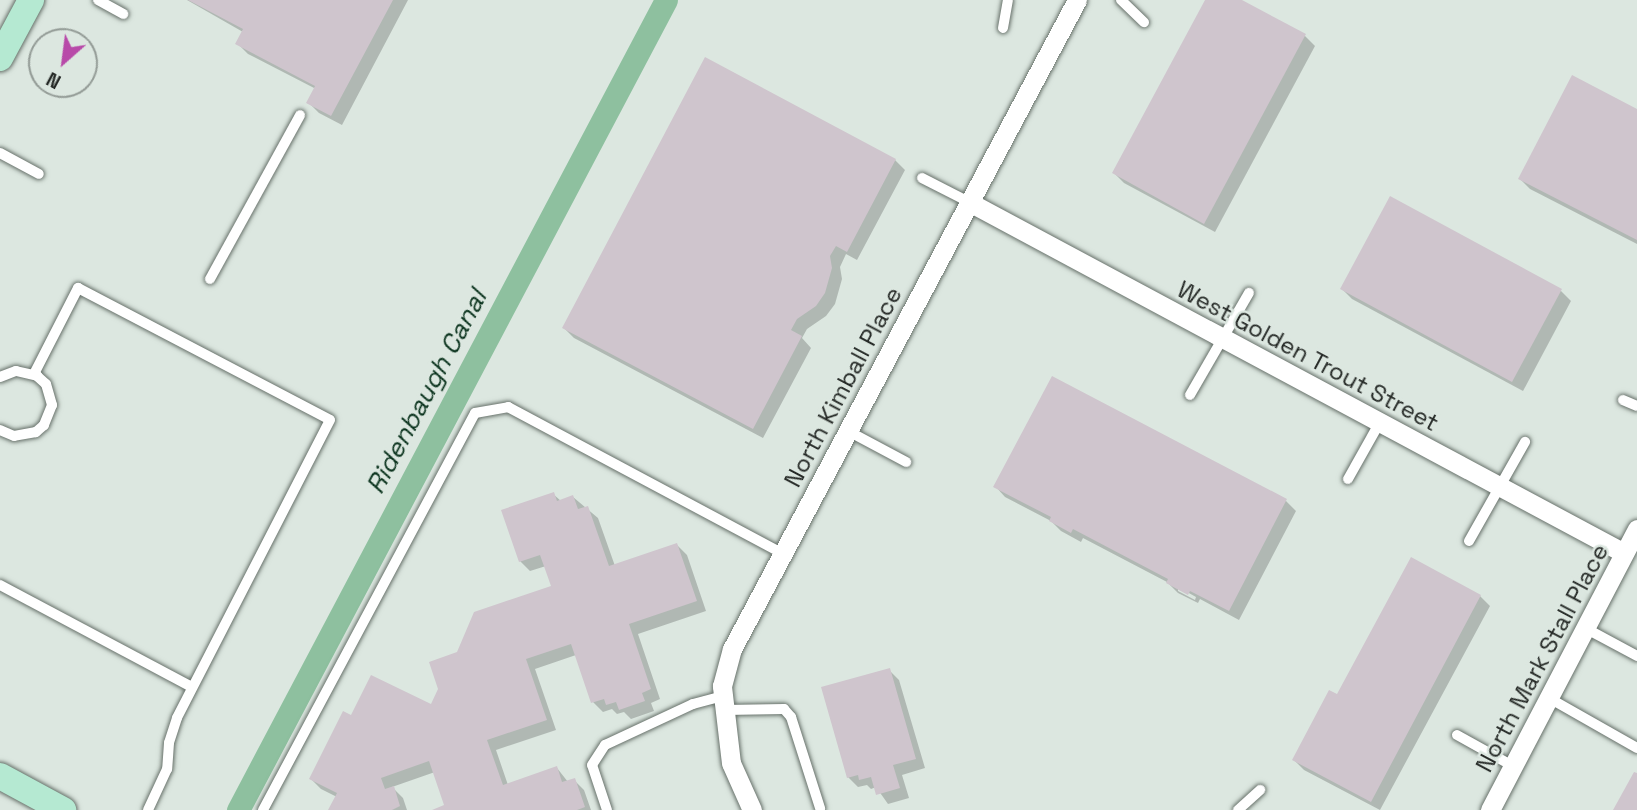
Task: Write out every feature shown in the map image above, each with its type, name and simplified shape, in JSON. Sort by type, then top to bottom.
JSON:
[{"type":"main road","points":[[0,58],[31,0]]},
{"type":"main road","points":[[0,776],[63,810]]},
{"type":"street","name":"North Kimball Place","points":[[752,810],[731,763],[722,685],[732,649],[1077,0]]},
{"type":"street","name":"West Golden Trout Street","points":[[969,202],[1624,553]]},
{"type":"street","name":"North Mark Stall Place","points":[[1490,810],[1637,529]]},
{"type":"lane","points":[[99,0],[123,14]]},
{"type":"lane","points":[[1003,28],[1008,0]]},
{"type":"lane","points":[[1121,0],[1144,22]]},
{"type":"lane","points":[[210,279],[299,115]]},
{"type":"lane","points":[[0,153],[39,174]]},
{"type":"lane","points":[[922,178],[969,202]]},
{"type":"lane","points":[[34,374],[78,288],[330,419],[177,718],[165,776],[148,810]]},
{"type":"lane","points":[[1190,395],[1249,293]]},
{"type":"lane","points":[[0,377],[16,370],[34,374],[46,384],[51,394],[50,416],[44,425],[25,436],[1,434]]},
{"type":"lane","points":[[1623,400],[1637,406]]},
{"type":"lane","points":[[263,810],[475,413],[508,407],[783,554]]},
{"type":"lane","points":[[1348,479],[1380,422]]},
{"type":"lane","points":[[848,431],[906,462]]},
{"type":"lane","points":[[1469,541],[1525,442]]},
{"type":"lane","points":[[0,585],[192,687]]},
{"type":"lane","points":[[1585,628],[1637,656]]},
{"type":"lane","points":[[1549,698],[1637,748]]},
{"type":"lane","points":[[607,810],[592,765],[605,745],[694,704],[724,703],[784,709],[791,717],[820,808]]},
{"type":"lane","points":[[1457,735],[1513,766]]},
{"type":"lane","points":[[1238,810],[1260,790]]},
{"type":"building","points":[[188,0],[393,0],[331,116],[306,103],[315,86],[235,44],[243,29]]},
{"type":"building","points":[[1205,0],[1242,0],[1306,34],[1204,224],[1112,173]]},
{"type":"building","points":[[705,57],[896,159],[847,252],[836,246],[830,256],[832,268],[825,293],[816,306],[797,319],[791,330],[802,336],[753,429],[562,328]]},
{"type":"building","points":[[1572,75],[1637,109],[1637,240],[1518,179]]},
{"type":"building","points":[[1390,196],[1562,289],[1512,382],[1340,289]]},
{"type":"building","points":[[1052,376],[1287,499],[1229,611],[1190,591],[1188,595],[1166,583],[1168,579],[1073,529],[1071,533],[1049,521],[1051,517],[993,487]]},
{"type":"building","points":[[554,492],[557,501],[573,495],[578,509],[588,506],[609,566],[677,543],[697,601],[629,624],[651,689],[642,693],[645,701],[619,710],[616,702],[606,705],[604,699],[591,703],[571,644],[526,659],[547,720],[487,740],[503,785],[557,766],[562,782],[575,778],[585,807],[577,810],[432,810],[444,805],[429,761],[381,778],[385,789],[394,786],[400,806],[392,810],[328,810],[337,793],[309,779],[343,711],[351,715],[371,675],[431,704],[438,689],[429,662],[457,652],[474,612],[551,586],[540,555],[519,562],[501,510]]},
{"type":"building","points":[[1411,557],[1481,595],[1371,802],[1292,760],[1329,690],[1337,694]]},
{"type":"building","points":[[890,668],[916,759],[893,765],[900,788],[876,795],[871,777],[859,780],[858,775],[847,778],[821,687]]},
{"type":"building","points":[[1634,772],[1637,773],[1637,810],[1613,810]]},
{"type":"waterway","name":"Ridenbaugh Canal","points":[[238,810],[666,0]]}]
